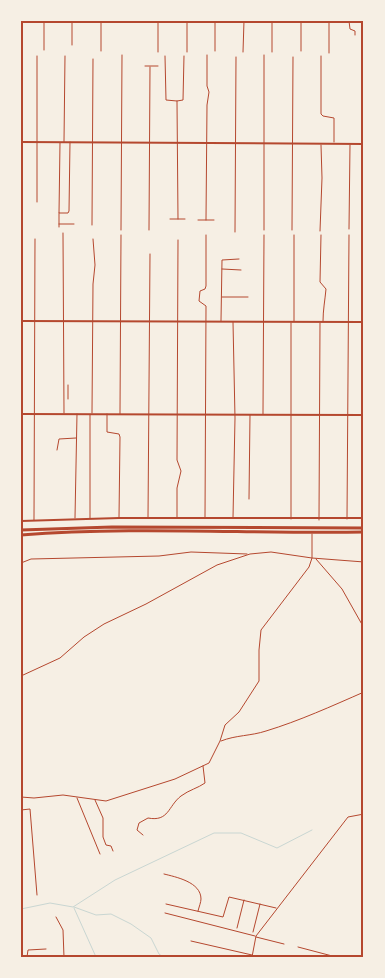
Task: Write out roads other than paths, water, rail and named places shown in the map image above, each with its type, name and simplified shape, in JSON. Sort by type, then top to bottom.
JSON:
[{"type":"highway","points":[[21,530],[112,527],[364,530]]},
{"type":"highway","points":[[21,535],[112,531],[313,533],[364,530]]},
{"type":"street","points":[[44,21],[44,50]]},
{"type":"street","points":[[72,21],[72,45]]},
{"type":"street","points":[[100,51],[101,21]]},
{"type":"street","points":[[158,21],[158,52]]},
{"type":"street","points":[[187,21],[187,52]]},
{"type":"street","points":[[215,21],[215,52]]},
{"type":"street","points":[[243,52],[244,21]]},
{"type":"street","points":[[272,21],[272,52]]},
{"type":"street","points":[[301,21],[301,51]]},
{"type":"street","points":[[329,21],[329,53]]},
{"type":"street","points":[[349,21],[350,28],[355,31],[355,36]]},
{"type":"street","points":[[121,230],[122,55]]},
{"type":"street","points":[[206,220],[207,105],[209,92],[207,87],[207,55]]},
{"type":"street","points":[[264,55],[264,230]]},
{"type":"street","points":[[37,56],[37,202]]},
{"type":"street","points":[[64,142],[65,56]]},
{"type":"street","points":[[165,56],[166,100],[177,101],[184,100],[184,56]]},
{"type":"street","points":[[321,56],[321,114],[334,118],[334,144]]},
{"type":"street","points":[[235,232],[236,57]]},
{"type":"street","points":[[292,230],[293,57]]},
{"type":"street","points":[[92,225],[93,59]]},
{"type":"street","points":[[145,66],[158,66]]},
{"type":"street","points":[[150,67],[150,230]]},
{"type":"street","points":[[177,101],[178,219]]},
{"type":"street","points":[[21,142],[364,144]]},
{"type":"street","points":[[60,142],[59,226],[74,224]]},
{"type":"street","points":[[59,213],[69,211],[70,142]]},
{"type":"street","points":[[320,231],[321,144]]},
{"type":"street","points":[[349,229],[350,144]]},
{"type":"street","points":[[170,219],[185,219]]},
{"type":"street","points":[[198,220],[214,220]]},
{"type":"street","points":[[63,233],[64,413]]},
{"type":"street","points":[[120,414],[121,235]]},
{"type":"street","points":[[263,415],[264,235]]},
{"type":"street","points":[[290,520],[294,235]]},
{"type":"street","points":[[319,520],[321,322],[323,305],[326,298],[326,288],[320,282],[321,235]]},
{"type":"street","points":[[347,519],[349,235]]},
{"type":"street","points":[[205,518],[206,305],[199,301],[200,291],[205,289],[206,286],[206,236]]},
{"type":"street","points":[[34,521],[35,239]]},
{"type":"street","points":[[90,519],[92,284],[95,264],[92,239]]},
{"type":"street","points":[[177,518],[177,488],[181,471],[177,460],[178,240]]},
{"type":"street","points":[[148,518],[150,254]]},
{"type":"street","points":[[221,322],[222,259],[239,259]]},
{"type":"street","points":[[222,270],[241,270]]},
{"type":"street","points":[[221,297],[248,298]]},
{"type":"street","points":[[21,321],[364,322]]},
{"type":"street","points":[[233,322],[235,414],[233,519]]},
{"type":"street","points":[[64,387],[68,386],[68,399]]},
{"type":"street","points":[[21,414],[364,415]]},
{"type":"street","points":[[76,414],[76,520]]},
{"type":"street","points":[[107,414],[108,432],[119,434],[120,437],[120,518]]},
{"type":"street","points":[[249,500],[250,415]]},
{"type":"street","points":[[57,450],[59,439],[76,438]]},
{"type":"street","points":[[21,521],[120,518],[290,520],[364,518]]},
{"type":"street","points":[[21,797],[34,798],[63,795],[106,801],[175,779],[209,762],[220,741],[225,725],[239,712],[259,681],[258,650],[261,630],[308,567],[312,558],[313,533]]},
{"type":"street","points":[[21,563],[31,559],[159,556],[190,552],[250,554],[271,552],[316,559],[364,562]]},
{"type":"street","points":[[21,676],[60,658],[84,637],[104,624],[146,604],[217,565],[250,554]]},
{"type":"street","points":[[316,559],[342,589],[364,628]]},
{"type":"street","points":[[220,741],[239,735],[250,735],[267,731],[364,692]]},
{"type":"street","points":[[143,835],[137,830],[139,823],[148,818],[155,820],[162,817],[179,797],[206,783],[203,765]]},
{"type":"street","points":[[77,797],[100,854]]},
{"type":"street","points":[[95,800],[102,818],[103,840],[106,845],[111,846],[113,851]]},
{"type":"street","points":[[21,810],[30,809],[37,895]]},
{"type":"street","points":[[191,941],[253,956],[256,936],[348,817],[364,814]]},
{"type":"street","points":[[164,874],[190,882],[201,896],[198,911]]},
{"type":"street","points":[[166,904],[223,917],[229,897],[277,908]]},
{"type":"street","points":[[237,928],[244,900]]},
{"type":"street","points":[[253,932],[260,904]]},
{"type":"street","points":[[165,913],[284,944]]},
{"type":"street","points":[[56,917],[63,930],[64,957]]},
{"type":"street","points":[[298,947],[336,957]]},
{"type":"street","points":[[27,957],[28,950],[46,949]]},
{"type":"waterway","points":[[21,909],[50,903],[73,907],[115,880],[214,833],[241,833],[277,848],[312,830]]},
{"type":"waterway","points":[[74,907],[96,915],[111,914],[131,924],[151,938],[159,954],[163,957]]},
{"type":"waterway","points":[[74,908],[96,957]]}]
